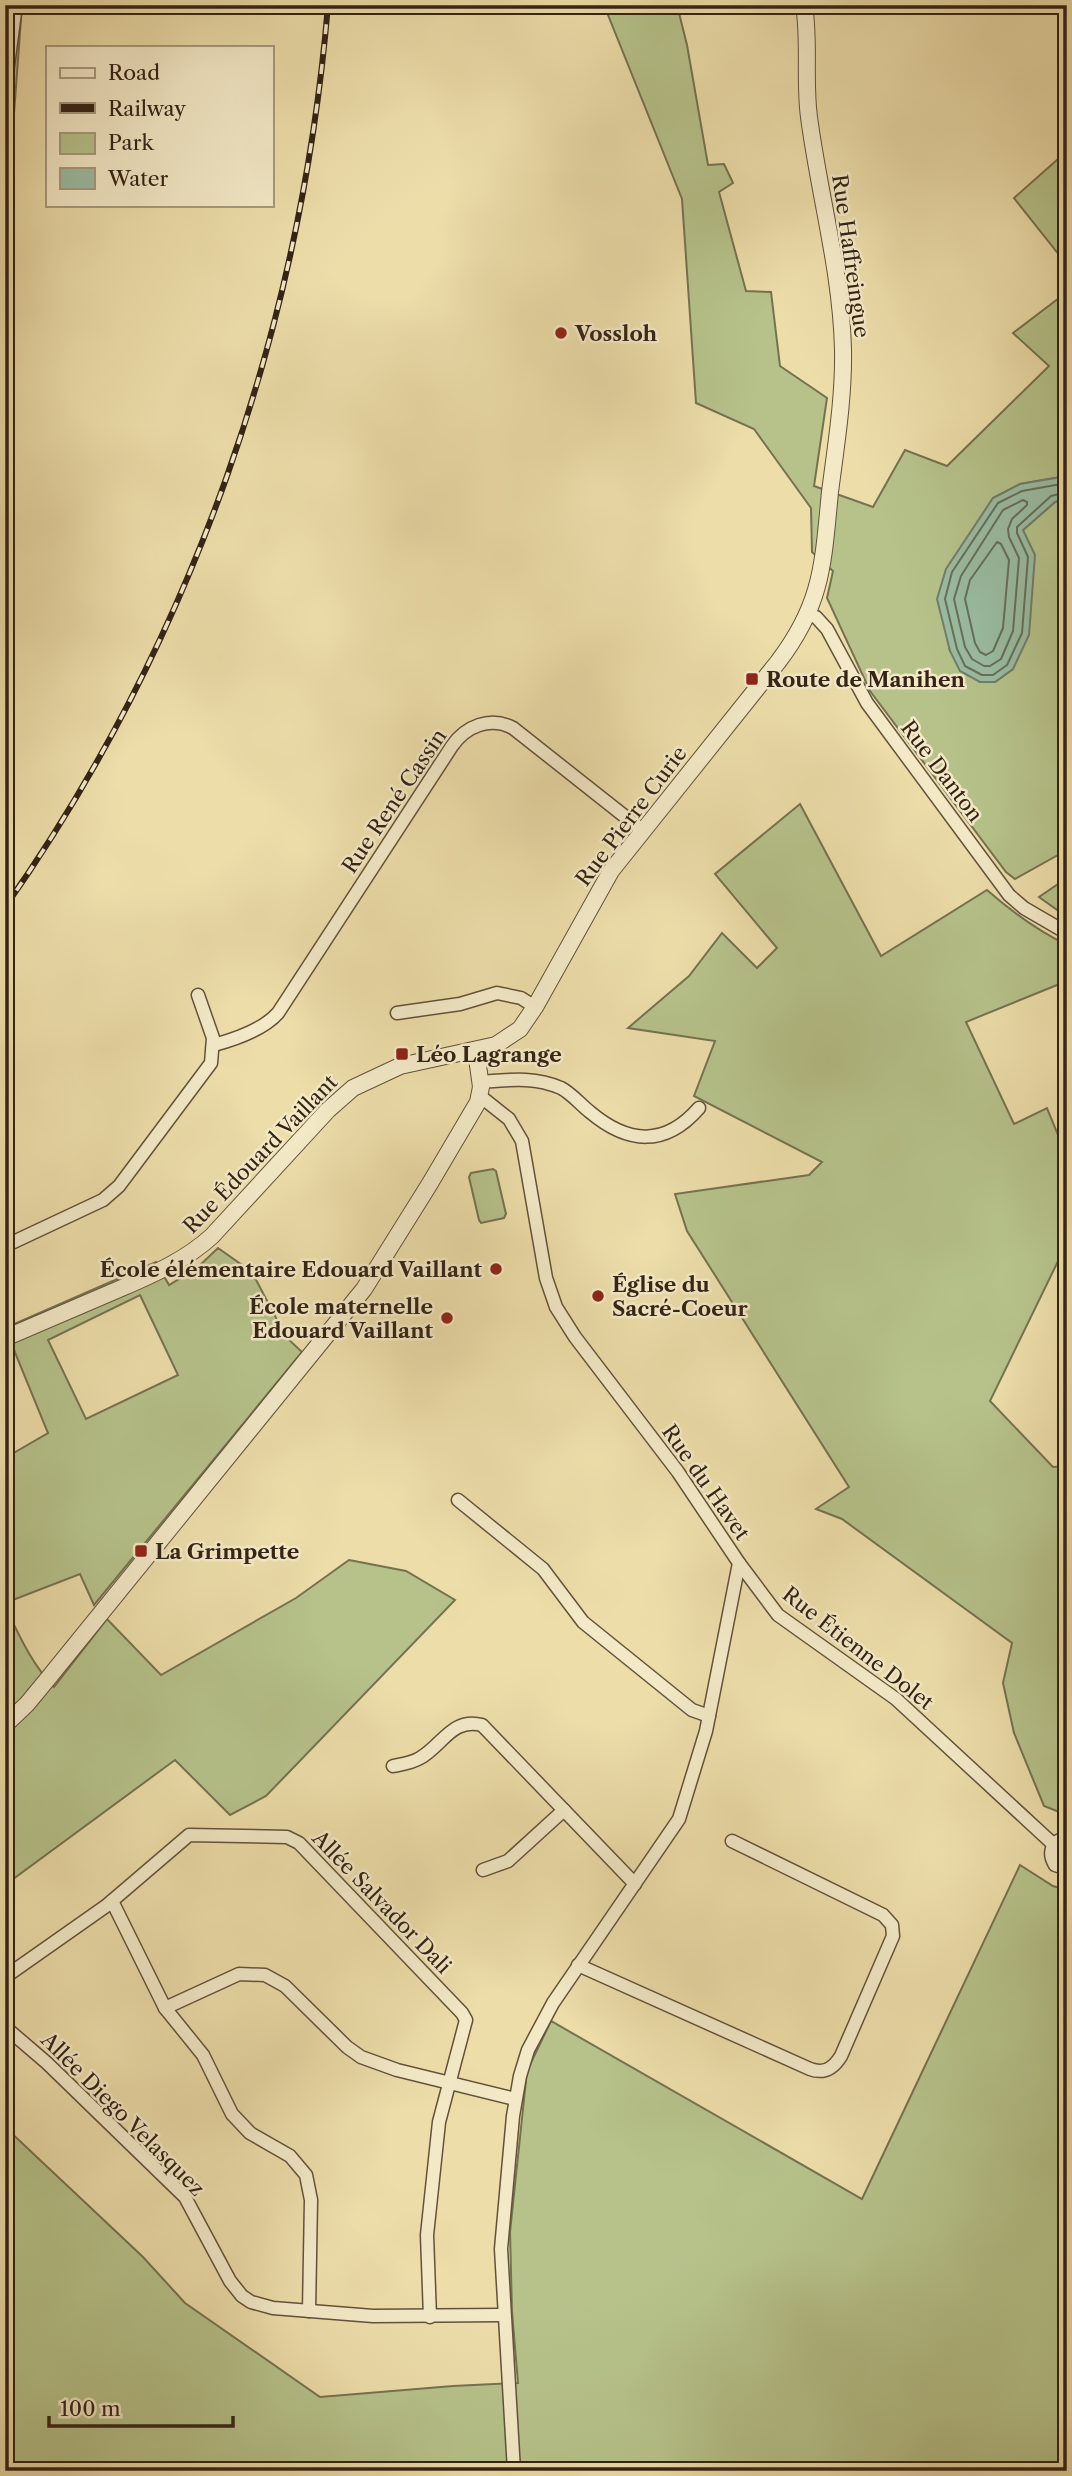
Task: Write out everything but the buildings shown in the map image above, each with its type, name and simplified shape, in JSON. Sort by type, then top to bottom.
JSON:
[{"type":"street","points":[[5,88],[16,5]]},
{"type":"street","name":"Rue Haffreingue","points":[[804,5],[808,45],[808,112],[835,266],[843,348],[842,383],[824,549],[815,595]]},
{"type":"street","name":"Rue Pierre Curie","points":[[476,1051],[496,1045],[514,1035],[524,1024],[606,878],[778,662],[808,615],[815,595]]},
{"type":"street","name":"Rue Danton","points":[[808,615],[821,621],[827,629],[867,704],[1009,895],[1024,908],[1067,933]]},
{"type":"street","name":"Rue René Cassin","points":[[214,1045],[258,1028],[278,1013],[452,746],[470,728],[495,722],[513,727],[642,831]]},
{"type":"street","points":[[397,1013],[460,1004],[497,993],[521,998],[535,1007]]},
{"type":"street","points":[[5,1247],[115,1192],[209,1068],[214,1045],[198,995]]},
{"type":"street","points":[[5,1725],[39,1690],[362,1292],[429,1185],[480,1089],[476,1051]]},
{"type":"street","name":"Rue Édouard Vaillant","points":[[5,1338],[157,1272],[196,1250],[321,1117],[353,1088],[400,1066],[476,1051]]},
{"type":"street","points":[[480,1089],[524,1078],[562,1089],[614,1130],[635,1136],[660,1135],[676,1130],[699,1108]]},
{"type":"street","name":"Rue du Havet","points":[[480,1089],[509,1119],[522,1141],[546,1278],[556,1307],[678,1472],[739,1563],[709,1716],[679,1819],[578,1965],[544,2018],[525,2058],[515,2099],[502,2229],[503,2315],[514,2471]]},
{"type":"street","name":"Rue Édouard Vaillant","points":[[5,1347],[44,1323]]},
{"type":"street","points":[[458,1500],[543,1569],[583,1622],[692,1710],[709,1716]]},
{"type":"street","name":"Rue Étienne Dolet","points":[[739,1563],[778,1615],[896,1699],[1053,1844],[1050,1854],[1053,1862],[1058,1867],[1067,1869]]},
{"type":"street","points":[[393,1766],[419,1759],[465,1723],[482,1725],[635,1884]]},
{"type":"street","points":[[483,1870],[513,1857],[564,1810]]},
{"type":"street","name":"Allée Salvador Dali","points":[[5,1977],[112,1901],[189,1835],[286,1837],[295,1840],[465,2017],[466,2024],[439,2122],[428,2226],[430,2317]]},
{"type":"street","points":[[1053,1844],[1059,1839],[1067,1838]]},
{"type":"street","points":[[578,1965],[810,2069],[822,2071],[831,2068],[841,2056],[886,1952],[894,1932],[892,1925],[883,1915],[732,1841]]},
{"type":"street","points":[[112,1901],[165,2008],[203,2055],[229,2108],[240,2124],[255,2137],[290,2156],[306,2175],[311,2200],[309,2311]]},
{"type":"street","points":[[165,2008],[239,1974],[265,1975],[285,1986],[357,2055],[380,2065],[515,2099]]},
{"type":"street","name":"Allée Diego Velasquez","points":[[5,2027],[55,2070],[185,2197],[230,2281],[242,2296],[267,2307],[373,2316],[503,2315]]},
{"type":"green space","points":[[5,5],[22,5],[5,236]]},
{"type":"green space","points":[[604,5],[677,5],[687,45],[708,165],[724,164],[733,183],[719,192],[746,291],[771,292],[780,366],[827,398],[814,486],[873,507],[905,450],[947,466],[1049,366],[1013,333],[1067,292],[1067,476],[1020,484],[993,498],[971,533],[949,647],[980,682],[995,682],[1013,669],[1023,530],[1055,502],[1067,498],[1067,850],[1015,879],[1006,872],[870,691],[827,598],[833,571],[812,552],[811,508],[754,429],[696,403],[682,199]]},
{"type":"green space","points":[[1067,151],[1067,260],[1060,256],[1014,198]]},
{"type":"green space","points":[[800,804],[881,956],[987,890],[1025,920],[1067,945],[1067,981],[966,1022],[1014,1124],[1047,1108],[1067,1157],[1067,1253],[1062,1253],[990,1401],[1053,1467],[1067,1466],[1067,1815],[1044,1806],[1014,1733],[1003,1683],[1012,1643],[842,1519],[816,1509],[849,1487],[687,1231],[675,1194],[809,1175],[822,1162],[694,1096],[715,1041],[628,1028],[689,976],[722,933],[757,968],[777,948],[715,874]]},
{"type":"green space","points":[[1067,878],[1067,917],[1039,897]]},
{"type":"green space","points":[[493,1169],[496,1171],[506,1214],[504,1218],[481,1223],[469,1177],[471,1173]]},
{"type":"green space","points":[[218,1248],[252,1272],[286,1337],[302,1352],[94,1605],[80,1574],[5,1603],[5,1458],[48,1433],[5,1328],[156,1262],[169,1285],[197,1268]],"holes":[[[140,1295],[178,1375],[86,1419],[48,1340]]]},
{"type":"green space","points":[[349,1560],[406,1571],[455,1600],[266,1796],[230,1815],[175,1760],[5,1885],[5,1606],[32,1658],[54,1687],[107,1619],[161,1675],[296,1598]]},
{"type":"green space","points":[[1020,1865],[1053,1886],[1067,1890],[1067,2471],[5,2471],[5,2127],[143,2257],[185,2303],[320,2397],[518,2383],[512,2312],[510,2232],[527,2071],[551,2021],[862,2199]]},
{"type":"water","points":[[1067,476],[1067,498],[1055,502],[1023,530],[1035,555],[1029,635],[1013,669],[995,682],[980,682],[960,671],[950,651],[937,599],[946,569],[993,498],[1020,484]]},
{"type":"railway","points":[[5,907],[71,805],[131,699],[182,590],[226,477],[263,362],[292,245],[314,126],[328,5]]},
{"type":"place","name":"Vossloh","points":[[561,333]]},
{"type":"place","name":"Route de Manihen","points":[[752,679]]},
{"type":"place","name":"Léo Lagrange","points":[[402,1054]]},
{"type":"place","name":"École élémentaire Edouard Vaillant","points":[[496,1269]]},
{"type":"place","name":"Église du Sacré-Coeur","points":[[598,1296]]},
{"type":"place","name":"École maternelle Edouard Vaillant","points":[[447,1318]]},
{"type":"place","name":"La Grimpette","points":[[141,1551]]}]
